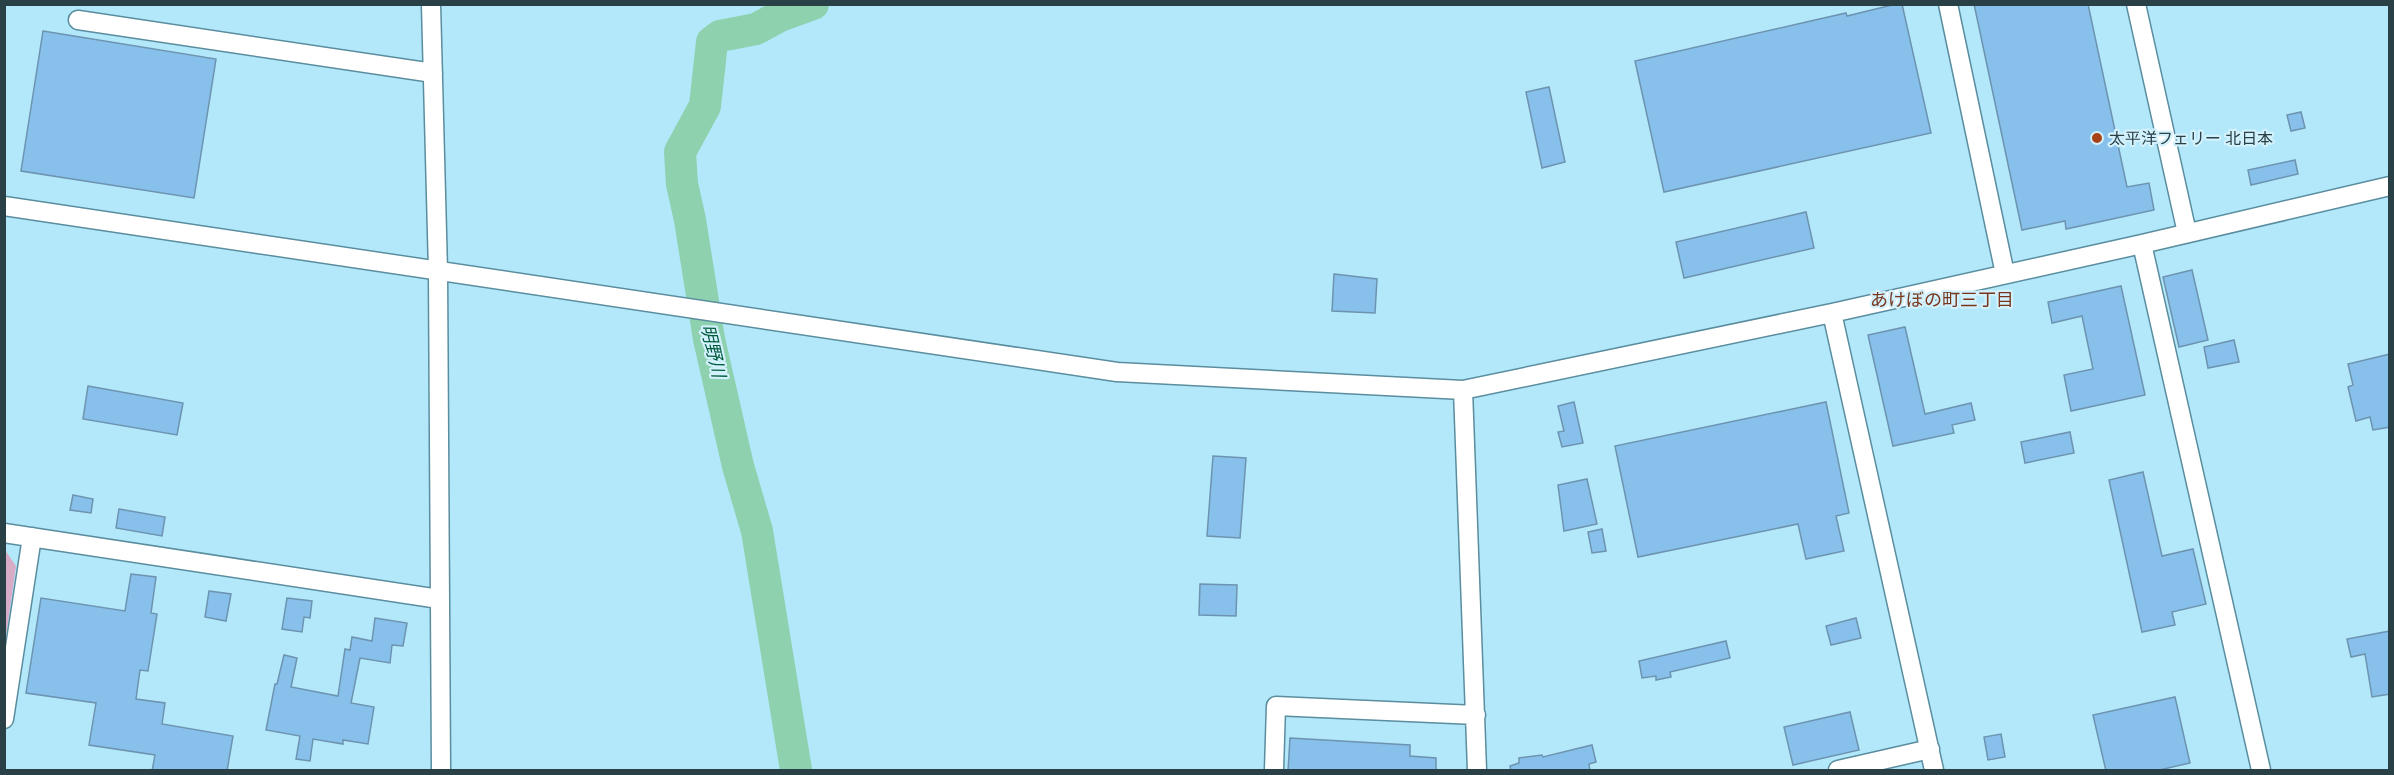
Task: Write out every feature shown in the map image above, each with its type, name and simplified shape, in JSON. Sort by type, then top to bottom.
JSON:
[{"type":"street","points":[[431,4],[438,271],[441,771]]},
{"type":"street","points":[[1948,4],[2005,274]]},
{"type":"street","points":[[2136,4],[2187,233]]},
{"type":"street","points":[[78,20],[433,73]]},
{"type":"street","points":[[4,206],[1117,372],[1463,390],[1832,313],[2390,186]]},
{"type":"street","points":[[2142,244],[2261,771]]},
{"type":"street","points":[[1832,313],[1934,771]]},
{"type":"street","points":[[1463,390],[1477,771]]},
{"type":"street","points":[[4,533],[439,599]]},
{"type":"street","points":[[4,719],[32,537]]},
{"type":"street","points":[[1274,771],[1276,706],[1476,715]]},
{"type":"street","points":[[1838,771],[1930,749]]},
{"type":"shaded area","points":[[5,550],[16,566],[5,643]]},
{"type":"building","points":[[1902,4],[1931,133],[1664,192],[1635,61],[1846,13],[1847,16]]},
{"type":"building","points":[[1974,4],[2088,4],[2127,187],[2149,183],[2154,210],[2066,229],[2065,221],[2022,230]]},
{"type":"building","points":[[43,31],[216,59],[194,198],[21,171]]},
{"type":"building","points":[[1549,87],[1565,162],[1542,168],[1526,92]]},
{"type":"building","points":[[2301,112],[2305,128],[2291,131],[2287,115]]},
{"type":"building","points":[[2295,160],[2298,174],[2251,185],[2248,170]]},
{"type":"building","points":[[1806,212],[1814,248],[1684,278],[1676,242]]},
{"type":"building","points":[[2192,270],[2208,340],[2179,347],[2163,277]]},
{"type":"building","points":[[1334,274],[1377,279],[1375,313],[1332,311]]},
{"type":"building","points":[[2121,286],[2145,395],[2071,411],[2064,375],[2093,369],[2082,316],[2052,323],[2048,302]]},
{"type":"building","points":[[1905,327],[1925,414],[1971,403],[1975,420],[1952,425],[1954,433],[1893,446],[1868,335]]},
{"type":"building","points":[[2234,340],[2239,362],[2208,368],[2204,347]]},
{"type":"building","points":[[2390,354],[2390,427],[2373,430],[2370,417],[2356,421],[2348,387],[2353,385],[2348,364]]},
{"type":"building","points":[[88,386],[183,403],[177,435],[83,419]]},
{"type":"building","points":[[1574,402],[1583,443],[1562,447],[1558,432],[1564,431],[1558,406]]},
{"type":"building","points":[[1826,402],[1849,513],[1836,516],[1844,551],[1806,559],[1798,524],[1638,557],[1615,446]]},
{"type":"building","points":[[2070,432],[2074,453],[2025,463],[2021,442]]},
{"type":"building","points":[[1213,456],[1246,458],[1240,538],[1207,536]]},
{"type":"building","points":[[2143,472],[2162,556],[2193,549],[2206,604],[2172,612],[2175,625],[2142,632],[2109,480]]},
{"type":"building","points":[[1587,479],[1597,524],[1564,531],[1558,485]]},
{"type":"building","points":[[73,495],[93,499],[91,513],[70,510]]},
{"type":"building","points":[[119,509],[165,517],[162,536],[116,528]]},
{"type":"building","points":[[1602,529],[1606,551],[1592,553],[1588,532]]},
{"type":"building","points":[[131,574],[156,577],[151,613],[157,614],[148,671],[140,670],[136,699],[165,703],[162,724],[233,736],[227,771],[152,771],[155,755],[89,745],[96,703],[26,693],[41,598],[125,611]]},
{"type":"building","points":[[1200,584],[1237,585],[1236,616],[1199,615]]},
{"type":"building","points":[[209,591],[231,594],[226,621],[205,617]]},
{"type":"building","points":[[287,598],[312,601],[310,618],[304,617],[302,632],[282,629]]},
{"type":"building","points":[[375,618],[407,623],[403,646],[392,645],[390,663],[360,658],[351,703],[374,707],[368,744],[343,740],[343,744],[313,739],[310,761],[296,759],[300,736],[266,730],[275,684],[277,684],[284,655],[297,658],[291,687],[338,696],[345,649],[350,650],[352,637],[372,641]]},
{"type":"building","points":[[1856,618],[1861,638],[1831,645],[1826,626]]},
{"type":"building","points":[[2390,631],[2390,694],[2372,697],[2365,654],[2351,657],[2347,639]]},
{"type":"building","points":[[1726,641],[1730,658],[1670,672],[1671,677],[1656,680],[1656,676],[1642,678],[1639,661]]},
{"type":"building","points":[[2175,697],[2190,763],[2155,771],[2106,771],[2093,715]]},
{"type":"building","points":[[1850,712],[1859,750],[1793,765],[1784,727]]},
{"type":"building","points":[[2001,734],[2005,757],[1988,760],[1984,737]]},
{"type":"building","points":[[1290,738],[1410,745],[1410,756],[1436,758],[1436,771],[1288,771]]},
{"type":"building","points":[[1592,745],[1596,762],[1589,764],[1590,771],[1511,771],[1510,766],[1519,763],[1519,758],[1542,755],[1543,757]]},
{"type":"waterway","name":"明野川","points":[[796,770],[757,531],[738,466],[709,339],[682,184],[680,152],[705,106],[712,42],[720,36],[756,29],[780,16],[813,4]]},
{"type":"place","name":"太平洋フェリー 北日本","points":[[2097,138]]},
{"type":"district","name":"あけぼの町三丁目","points":[[1942,300]]}]
